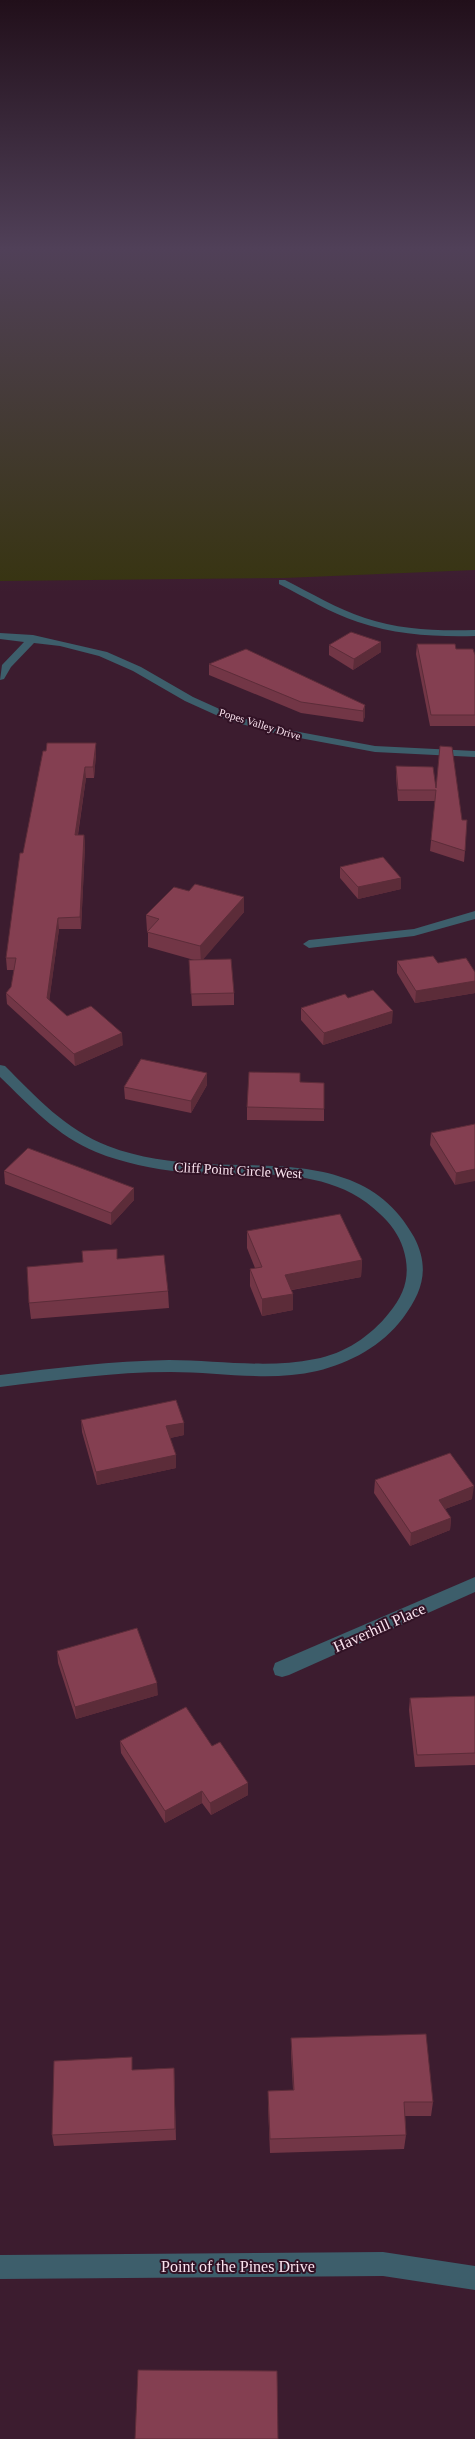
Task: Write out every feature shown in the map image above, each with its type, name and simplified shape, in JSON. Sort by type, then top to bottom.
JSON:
[{"type":"street","points":[[282,582],[343,613],[376,624],[416,632],[475,633]]},
{"type":"street","name":"Popes Valley Drive","points":[[0,636],[33,638],[103,654],[137,669],[189,700],[232,718],[282,732],[375,749],[475,754]]},
{"type":"street","points":[[0,677],[7,665],[33,638]]},
{"type":"street","points":[[309,944],[400,936],[475,915]]},
{"type":"street","name":"Cliff Point Circle West","points":[[0,1069],[63,1128],[86,1143],[114,1154],[144,1163],[185,1168],[271,1170],[306,1173],[338,1181],[367,1194],[389,1212],[403,1232],[412,1254],[416,1278],[406,1303],[389,1326],[364,1346],[330,1362],[294,1368],[145,1366],[0,1380]]},
{"type":"street","name":"Haverhill Place","points":[[282,1669],[475,1584]]},
{"type":"street","name":"Point of the Pines Drive","points":[[0,2267],[383,2264],[475,2278]]},
{"type":"shaded area","points":[[0,365],[475,365],[475,570],[285,578],[0,581]]},
{"type":"building","points":[[351,632],[381,642],[354,659],[329,645]]},
{"type":"building","points":[[417,644],[455,644],[456,649],[473,649],[475,655],[475,715],[431,715]]},
{"type":"building","points":[[246,649],[365,705],[363,711],[301,702],[209,664]]},
{"type":"building","points":[[47,743],[96,743],[93,767],[85,767],[75,835],[84,835],[80,917],[58,918],[47,998],[67,1016],[91,1006],[122,1033],[74,1054],[6,993],[11,987],[16,958],[6,958],[20,853],[23,853],[43,751],[46,751]]},
{"type":"building","points":[[440,746],[452,747],[462,820],[467,820],[465,851],[431,840],[436,790],[398,790],[396,766],[433,767],[436,788]]},
{"type":"building","points":[[383,857],[401,878],[358,887],[340,867]]},
{"type":"building","points":[[195,884],[244,897],[200,946],[147,932],[159,919],[146,915],[174,887],[189,891]]},
{"type":"building","points":[[433,956],[438,963],[466,958],[475,972],[475,981],[416,991],[397,961]]},
{"type":"building","points":[[231,959],[234,993],[191,994],[189,960]]},
{"type":"building","points":[[373,990],[393,1011],[324,1033],[301,1008],[345,994],[348,998]]},
{"type":"building","points":[[141,1059],[207,1073],[191,1101],[124,1087]]},
{"type":"building","points":[[249,1072],[300,1073],[300,1082],[324,1083],[324,1109],[247,1107]]},
{"type":"building","points":[[475,1124],[475,1169],[456,1173],[431,1133]]},
{"type":"building","points":[[28,1148],[134,1188],[111,1213],[4,1171]]},
{"type":"building","points":[[340,1214],[362,1260],[285,1275],[293,1294],[262,1299],[250,1269],[262,1267],[247,1231]]},
{"type":"building","points":[[117,1249],[117,1259],[164,1255],[168,1291],[29,1303],[27,1267],[83,1262],[82,1251]]},
{"type":"building","points":[[176,1400],[184,1423],[166,1426],[176,1455],[96,1472],[81,1420]]},
{"type":"building","points":[[450,1453],[474,1486],[439,1500],[451,1518],[411,1533],[375,1480]]},
{"type":"building","points":[[137,1628],[157,1683],[75,1707],[57,1651]]},
{"type":"building","points":[[475,1696],[475,1753],[417,1755],[410,1698]]},
{"type":"building","points":[[186,1707],[212,1746],[220,1742],[248,1783],[210,1803],[202,1791],[165,1811],[120,1741]]},
{"type":"building","points":[[426,2034],[433,2102],[404,2102],[406,2135],[270,2139],[268,2091],[294,2090],[291,2038]]},
{"type":"building","points":[[132,2057],[132,2070],[174,2068],[175,2129],[52,2135],[54,2061]]},
{"type":"building","points":[[138,2370],[277,2371],[278,2439],[135,2439]]}]
